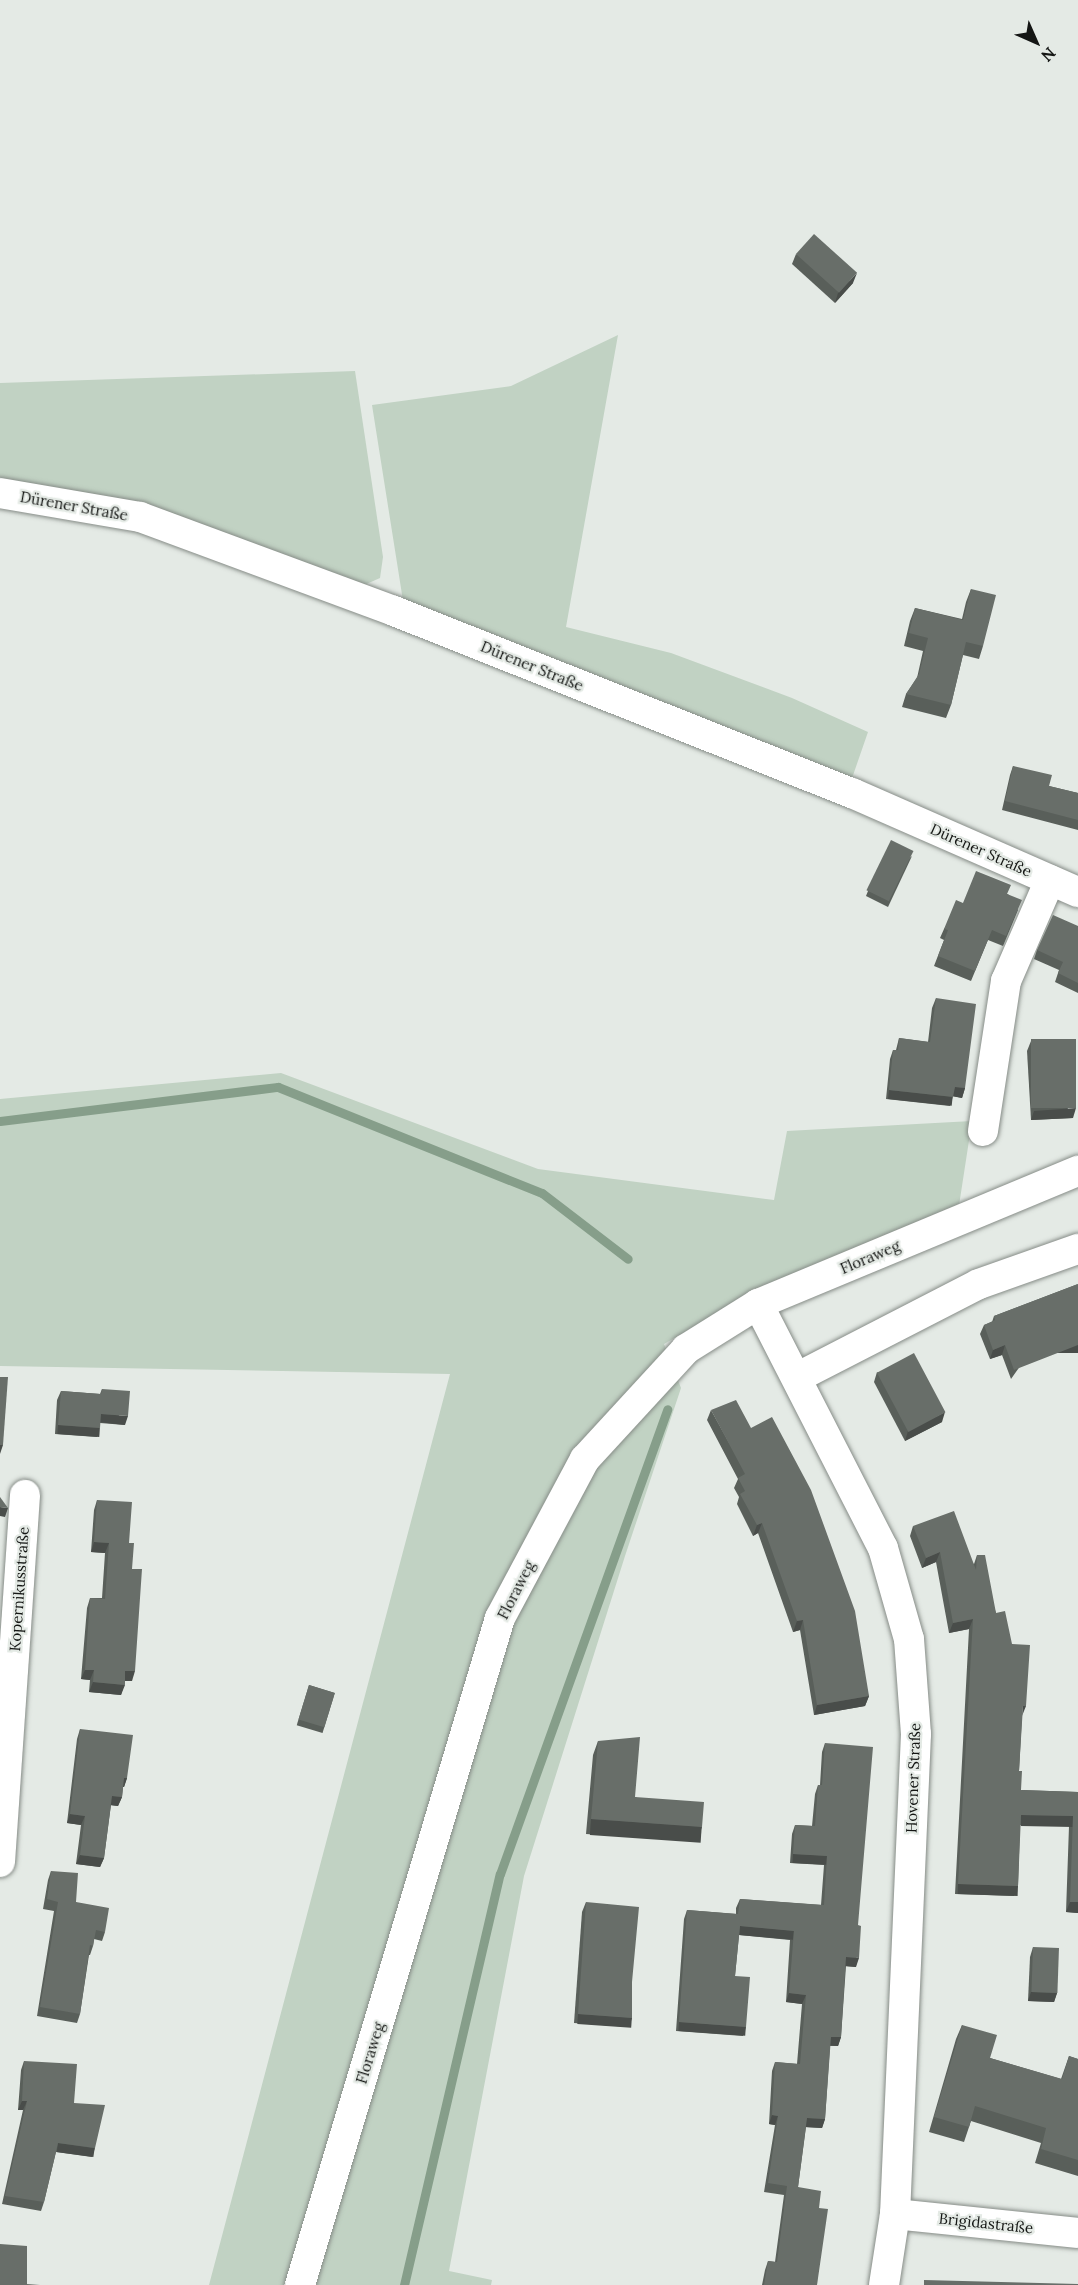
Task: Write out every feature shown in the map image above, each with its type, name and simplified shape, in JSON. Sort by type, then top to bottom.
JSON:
[{"type":"street","name":"Dürener Straße","points":[[0,493],[140,517],[394,611],[798,771],[1078,892]]},
{"type":"street","name":"Dürener Straße","points":[[983,1131],[1006,981],[1050,880]]},
{"type":"street","name":"Floraweg","points":[[300,2285],[500,1618],[585,1459],[686,1349],[758,1304],[1078,1172]]},
{"type":"street","points":[[798,1377],[979,1284],[1078,1249]]},
{"type":"street","name":"Hovener Straße","points":[[758,1304],[798,1377],[884,1548],[909,1639],[916,1734],[895,2214],[884,2285]]},
{"type":"street","name":"Kopernikusstraße","points":[[0,1862],[25,1495]]},
{"type":"street","name":"Brigidastraße","points":[[895,2214],[1078,2233]]},
{"type":"green space","points":[[618,335],[566,627],[671,653],[792,698],[868,732],[850,784],[404,607],[372,405],[511,386]]},
{"type":"green space","points":[[355,371],[383,557],[380,578],[355,589],[0,486],[0,383]]},
{"type":"green space","points":[[281,1073],[538,1169],[774,1200],[787,1131],[972,1121],[958,1212],[757,1291],[664,1344],[681,1388],[625,1556],[524,1876],[449,2271],[492,2280],[491,2285],[209,2285],[450,1374],[0,1366],[0,1099]]},
{"type":"building","points":[[814,234],[857,273],[839,293],[796,254]]},
{"type":"building","points":[[971,589],[996,595],[983,646],[966,642],[951,705],[906,694],[919,674],[928,638],[909,633],[915,608],[963,620]]},
{"type":"building","points":[[1013,766],[1052,775],[1049,786],[1078,793],[1078,820],[1005,801]]},
{"type":"building","points":[[891,840],[913,851],[889,901],[866,890]]},
{"type":"building","points":[[976,871],[1011,885],[1007,894],[1022,900],[1006,936],[992,930],[975,971],[938,956],[948,930],[944,929],[956,900],[963,903]]},
{"type":"building","points":[[1053,915],[1078,926],[1078,983],[1058,973],[1063,962],[1037,950]]},
{"type":"building","points":[[936,998],[976,1004],[965,1088],[955,1087],[953,1097],[889,1090],[893,1050],[898,1050],[899,1038],[930,1042]]},
{"type":"building","points":[[1031,1039],[1076,1039],[1076,1108],[1031,1108]]},
{"type":"building","points":[[1078,1284],[1078,1345],[1014,1370],[1005,1345],[993,1350],[984,1325],[995,1320],[994,1316]]},
{"type":"building","points":[[914,1353],[945,1412],[908,1432],[877,1373]]},
{"type":"building","points":[[0,1377],[8,1377],[3,1445],[0,1445]]},
{"type":"building","points":[[102,1389],[130,1391],[128,1416],[101,1414],[100,1428],[58,1425],[61,1391],[101,1394]]},
{"type":"building","points":[[736,1400],[751,1428],[772,1417],[811,1490],[855,1611],[869,1696],[817,1705],[803,1620],[797,1621],[762,1523],[757,1525],[740,1494],[745,1491],[738,1478],[745,1474],[711,1410]]},
{"type":"building","points":[[0,1497],[8,1508],[0,1507]]},
{"type":"building","points":[[97,1500],[132,1502],[129,1543],[134,1543],[132,1569],[142,1569],[135,1671],[125,1671],[125,1685],[93,1682],[94,1670],[85,1670],[90,1598],[105,1599],[109,1543],[94,1542]]},
{"type":"building","points":[[954,1511],[976,1570],[977,1555],[985,1555],[996,1613],[1005,1611],[1012,1644],[1030,1645],[1026,1706],[1023,1706],[1019,1771],[1022,1771],[1021,1790],[1078,1792],[1078,1902],[1070,1902],[1073,1816],[1021,1815],[1018,1886],[958,1884],[973,1619],[953,1623],[940,1552],[926,1558],[913,1526]]},
{"type":"building","points":[[309,1685],[335,1693],[324,1727],[298,1719]]},
{"type":"building","points":[[80,1729],[133,1735],[122,1797],[112,1796],[104,1858],[80,1855],[85,1816],[70,1814]]},
{"type":"building","points":[[640,1737],[635,1797],[704,1802],[702,1827],[591,1819],[598,1741]]},
{"type":"building","points":[[825,1743],[873,1747],[858,1925],[861,1926],[859,1958],[846,1957],[841,2037],[831,2037],[825,2119],[807,2118],[798,2187],[821,2191],[819,2208],[828,2209],[817,2285],[764,2285],[768,2261],[777,2262],[787,2186],[768,2183],[778,2116],[772,2115],[775,2062],[800,2064],[806,1995],[789,1993],[794,1931],[740,1926],[735,1976],[750,1977],[746,2027],[679,2022],[687,1910],[738,1914],[740,1899],[824,1905],[827,1856],[793,1854],[795,1825],[815,1826],[818,1785],[822,1785]]},
{"type":"building","points":[[51,1871],[78,1873],[76,1902],[109,1908],[105,1932],[96,1930],[93,1946],[90,1945],[80,2014],[40,2007],[58,1902],[47,1899]]},
{"type":"building","points":[[586,1902],[639,1907],[632,1982],[632,2018],[578,2014]]},
{"type":"building","points":[[1033,1947],[1059,1948],[1057,1993],[1031,1992]]},
{"type":"building","points":[[962,2025],[997,2035],[990,2058],[1062,2079],[1069,2056],[1078,2059],[1078,2160],[1041,2149],[1046,2128],[975,2106],[969,2127],[934,2117]]},
{"type":"building","points":[[24,2061],[77,2064],[74,2103],[105,2105],[95,2148],[58,2143],[44,2202],[5,2196],[27,2101],[22,2101]]},
{"type":"building","points":[[0,2244],[27,2246],[27,2284],[40,2285],[0,2285]]},
{"type":"building","points":[[924,2280],[1078,2284],[1078,2285],[924,2285]]},
{"type":"waterway","points":[[0,1121],[278,1087],[542,1193],[628,1259]]},
{"type":"waterway","points":[[404,2285],[500,1874],[667,1409]]}]
